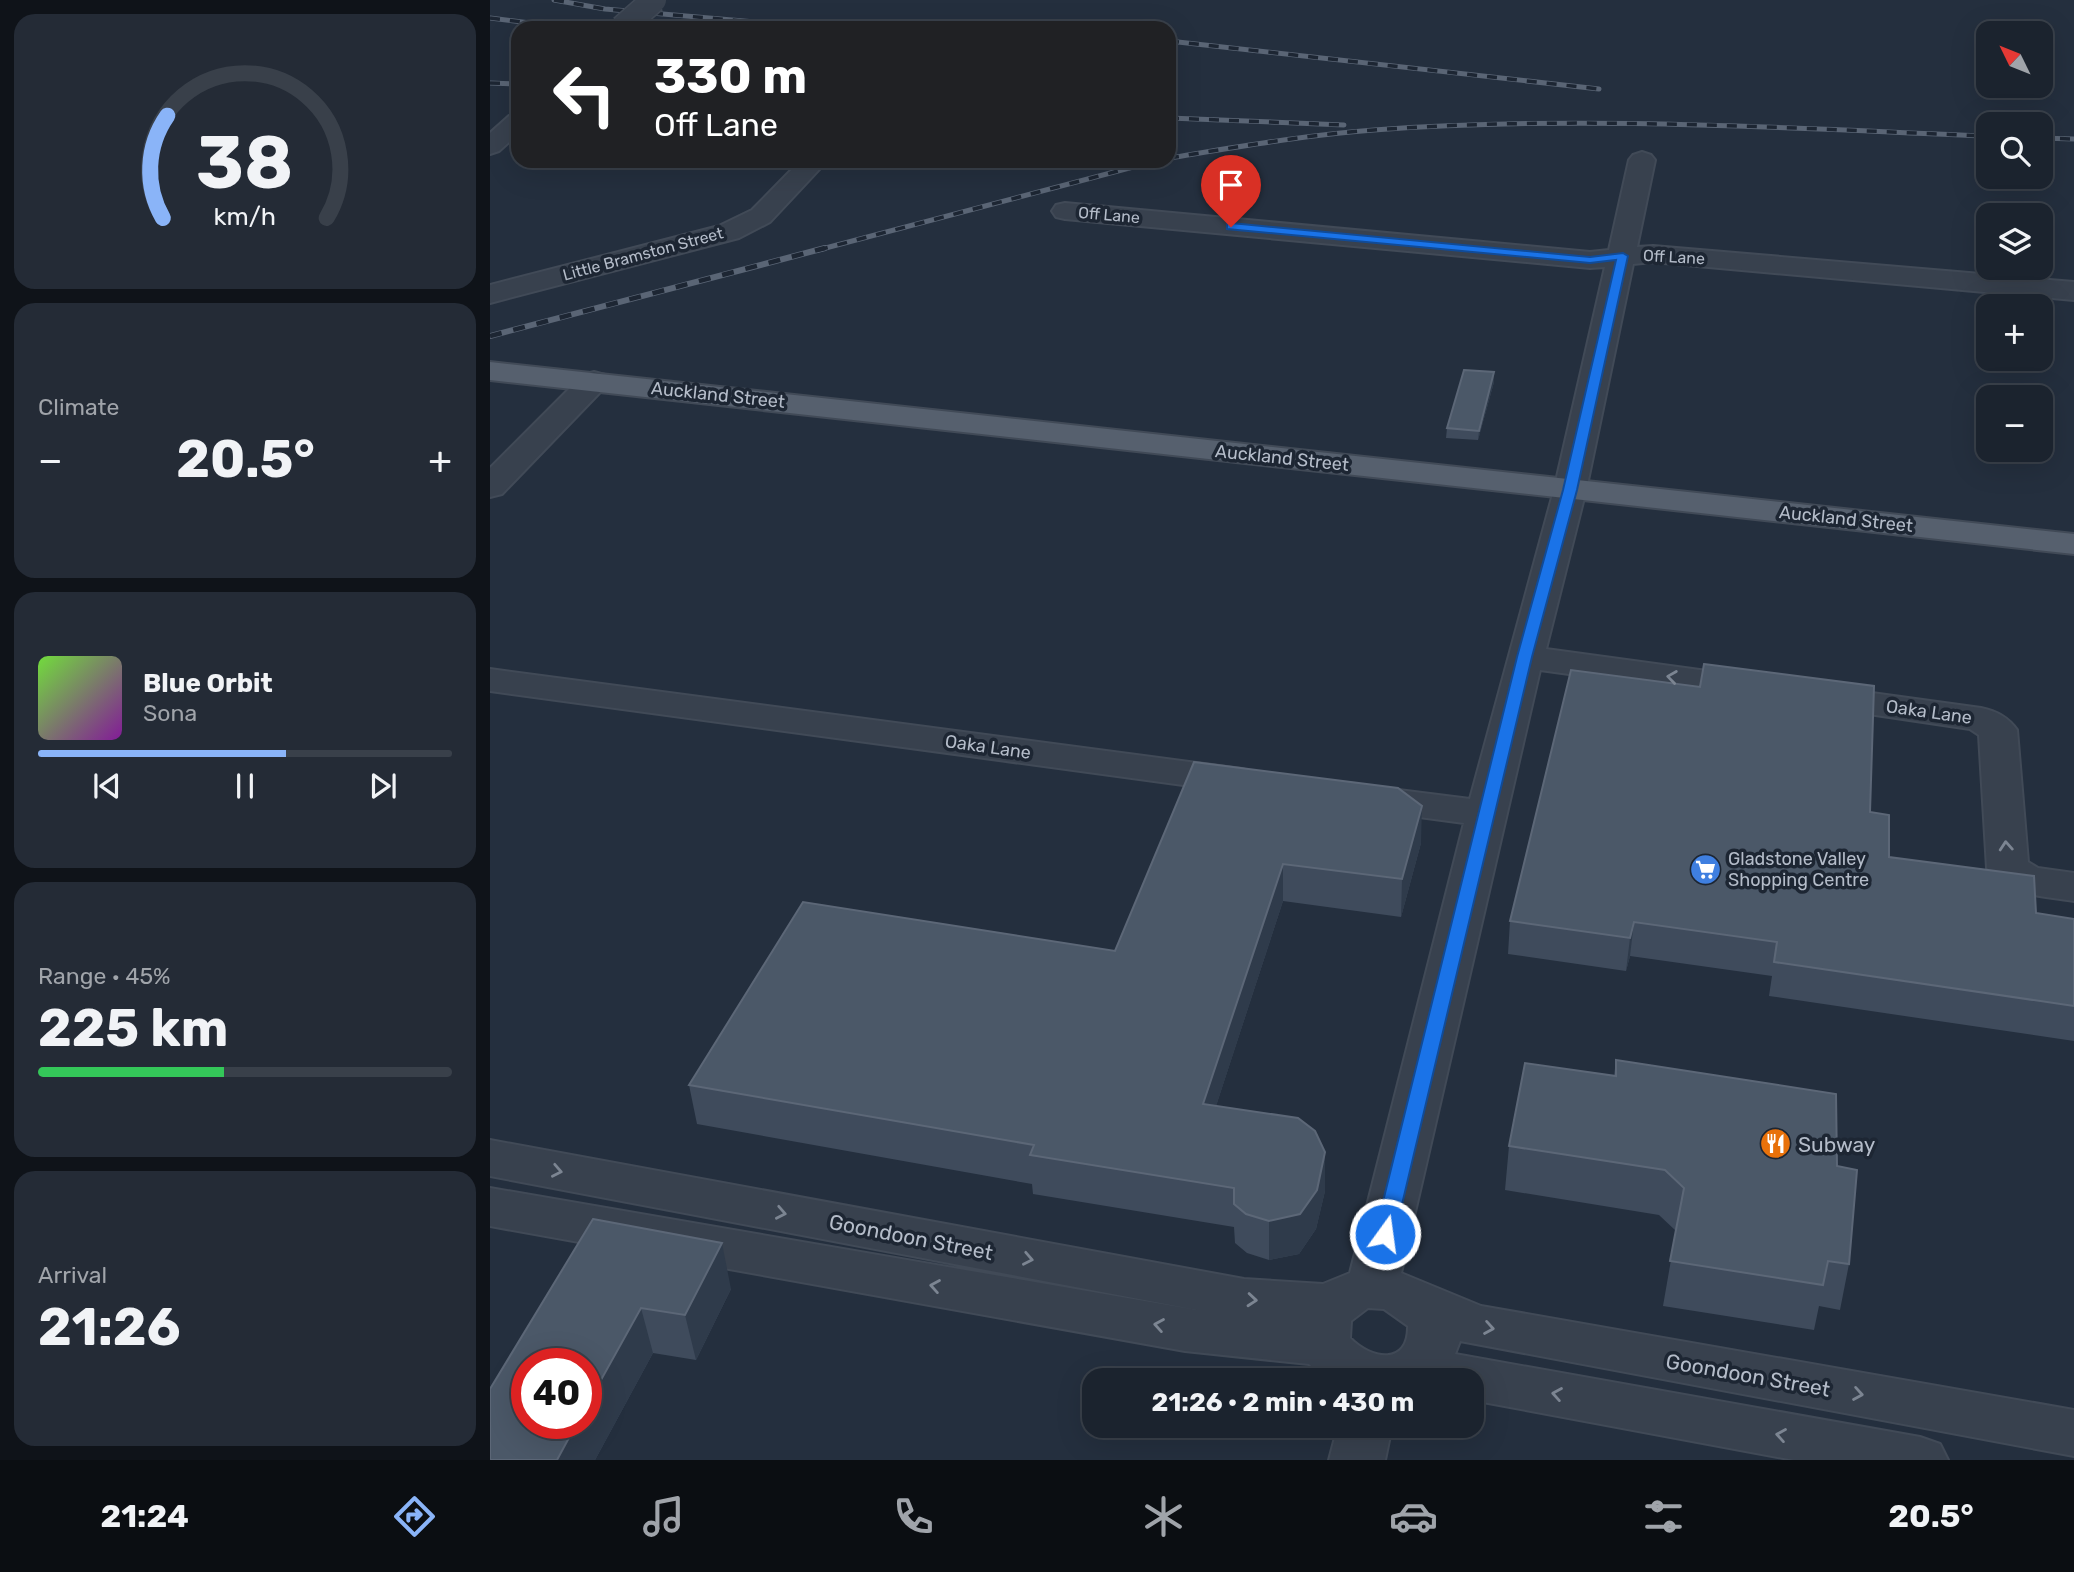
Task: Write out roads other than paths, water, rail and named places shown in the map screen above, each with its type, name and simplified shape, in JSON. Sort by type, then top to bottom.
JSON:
[{"type":"main road","name":"Auckland Street","points":[[490,371],[2074,544]]},
{"type":"street","points":[[630,21],[654,0]]},
{"type":"street","points":[[490,146],[511,127]]},
{"type":"street","points":[[1346,1368],[1343,1312],[1487,814],[1525,657],[1570,490],[1642,160]]},
{"type":"street","name":"Little Bramston Street","points":[[490,293],[729,232],[761,216],[807,168]]},
{"type":"street","name":"Off Lane","points":[[1065,211],[1590,260],[1666,255],[2074,291]]},
{"type":"street","points":[[490,487],[594,381]]},
{"type":"street","name":"Oaka Lane","points":[[1525,657],[1981,719],[1998,730],[2008,868],[2027,880],[2074,887]]},
{"type":"street","name":"Oaka Lane","points":[[490,680],[1279,786]]},
{"type":"street","points":[[1334,793],[1487,814]]},
{"type":"street","name":"Goondoon Street","points":[[490,1158],[1244,1299],[1343,1312]]},
{"type":"street","points":[[490,1207],[1185,1330],[1343,1312],[1392,1288],[1410,1295],[1424,1306],[1433,1322],[1435,1339],[1428,1355],[1410,1368]]},
{"type":"street","name":"Goondoon Street","points":[[1424,1306],[1476,1326],[2074,1433]]},
{"type":"street","points":[[1484,1402],[1920,1460]]},
{"type":"street","points":[[1357,1460],[1365,1438]]},
{"type":"railway","points":[[554,0],[605,9],[743,21]]},
{"type":"railway","points":[[490,18],[515,21]]},
{"type":"railway","points":[[1176,42],[1599,89]]},
{"type":"railway","points":[[490,83],[511,84]]},
{"type":"railway","points":[[1176,118],[1344,125]]},
{"type":"railway","points":[[1176,157],[1348,132],[1527,123],[1681,124],[1976,136]]},
{"type":"railway","points":[[2053,138],[2074,139]]},
{"type":"railway","points":[[818,250],[1129,168]]},
{"type":"railway","points":[[490,336],[825,248]]},
{"type":"place","name":"Gladstone Valley Shopping Centre","points":[[1705,869]]},
{"type":"place","name":"Subway","points":[[1775,1144]]}]
